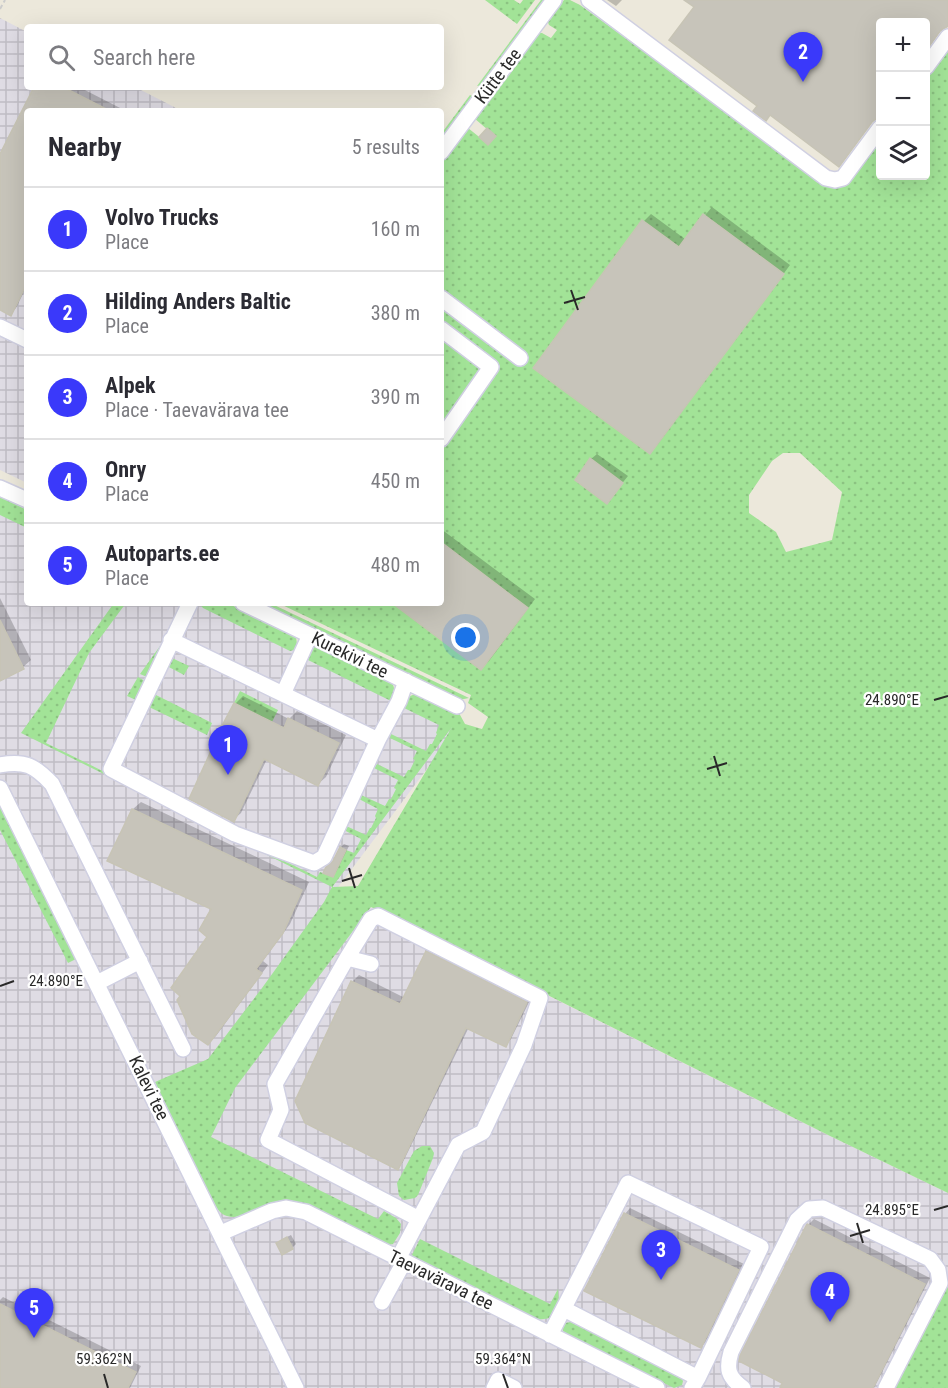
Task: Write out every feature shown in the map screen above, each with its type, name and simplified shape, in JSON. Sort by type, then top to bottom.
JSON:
[{"type":"street","name":"Kütte tee","points":[[444,148],[554,0]]},
{"type":"street","points":[[589,0],[826,178],[835,180],[843,177],[876,133]]},
{"type":"street","points":[[930,62],[948,37]]},
{"type":"street","points":[[444,300],[520,358]]},
{"type":"street","points":[[0,327],[24,339]]},
{"type":"street","points":[[444,331],[491,368],[444,435]]},
{"type":"street","points":[[0,488],[24,499]]},
{"type":"street","points":[[188,606],[111,769],[235,834],[314,862],[324,857],[378,740],[399,701],[406,681]]},
{"type":"street","name":"Kurekivi tee","points":[[249,606],[457,706]]},
{"type":"street","points":[[283,693],[310,635]]},
{"type":"street","points":[[171,640],[378,740]]},
{"type":"street","points":[[0,765],[25,764],[39,770],[52,784],[183,1049]]},
{"type":"street","name":"Kalevi tee","points":[[0,788],[296,1388]]},
{"type":"street","points":[[382,1302],[419,1219],[458,1144],[483,1132],[524,1045],[540,998],[378,916],[371,919],[347,958],[275,1084],[281,1110],[268,1140],[419,1219]]},
{"type":"street","points":[[347,958],[371,964]]},
{"type":"street","points":[[97,983],[140,961]]},
{"type":"street","points":[[550,1335],[628,1183],[761,1247],[695,1383],[564,1310]]},
{"type":"street","name":"Taevavärava tee","points":[[220,1233],[272,1211],[286,1208],[306,1212],[657,1388]]},
{"type":"street","points":[[742,1388],[729,1372],[728,1363],[731,1352],[797,1220],[809,1209],[823,1208],[930,1259],[938,1270],[939,1283],[886,1388]]},
{"type":"street","points":[[494,1388],[498,1380],[514,1388]]},
{"type":"path","points":[[0,9],[5,0]]},
{"type":"shaded area","points":[[0,18],[24,30],[24,90],[141,90],[176,108],[24,108],[24,482],[0,470]]},
{"type":"shaded area","points":[[0,504],[24,516],[24,606],[212,606],[460,725],[336,890],[948,1193],[948,1282],[895,1388],[0,1388]]},
{"type":"green space","points":[[485,0],[514,0],[520,4],[523,0],[535,0],[517,24]]},
{"type":"green space","points":[[541,0],[546,0],[483,85],[477,86]]},
{"type":"green space","points":[[564,0],[580,5],[821,179],[834,184],[876,138],[876,180],[930,180],[930,68],[948,43],[948,1193],[371,907],[235,1088],[211,1137],[378,1219],[384,1211],[401,1224],[400,1233],[393,1244],[388,1245],[289,1202],[271,1204],[232,1217],[219,1211],[213,1203],[155,1082],[208,1059],[324,902],[332,887],[21,733],[112,606],[124,606],[89,653],[46,743],[317,877],[320,872],[333,877],[346,850],[354,853],[361,839],[342,829],[344,825],[366,835],[376,818],[378,809],[359,799],[361,795],[385,806],[396,789],[394,788],[398,780],[374,768],[377,764],[404,777],[415,760],[413,759],[417,751],[390,738],[391,734],[426,751],[437,734],[439,725],[402,707],[409,697],[420,694],[459,713],[465,724],[482,729],[488,717],[468,703],[471,695],[284,606],[444,606],[444,160],[468,128],[488,144],[495,136],[474,118],[537,33],[551,38],[557,30],[549,25],[547,20]],"holes":[[[783,453],[800,453],[842,492],[832,540],[786,552],[776,532],[749,513],[749,495],[772,461]],[[452,727],[358,886],[333,886]]]},
{"type":"green space","points":[[470,95],[472,96],[444,136],[444,130]]},
{"type":"green space","points":[[0,496],[24,508],[24,527],[0,515]]},
{"type":"green space","points":[[201,606],[233,606],[294,634],[297,644],[294,650],[290,651]]},
{"type":"green space","points":[[263,606],[276,606],[469,698],[459,700]]},
{"type":"green space","points":[[316,645],[389,679],[394,689],[391,701],[308,660],[306,658]]},
{"type":"green space","points":[[160,646],[147,677],[140,674]]},
{"type":"green space","points":[[174,659],[189,666],[184,675],[165,665]]},
{"type":"green space","points":[[138,677],[145,681],[136,700],[127,696]]},
{"type":"green space","points":[[240,691],[278,710],[272,722],[234,703]]},
{"type":"green space","points":[[152,693],[212,723],[207,735],[149,707]]},
{"type":"green space","points":[[0,806],[76,959],[68,963],[0,830]]},
{"type":"green space","points":[[422,1146],[430,1146],[434,1153],[433,1158],[418,1195],[415,1198],[404,1200],[399,1196],[397,1183],[414,1151]]},
{"type":"green space","points":[[420,1239],[550,1304],[558,1289],[559,1303],[551,1318],[536,1320],[414,1259],[412,1255]]},
{"type":"green space","points":[[948,1282],[948,1388],[895,1388]]},
{"type":"green space","points":[[571,1322],[680,1376],[683,1381],[682,1385],[674,1388],[565,1334],[563,1326]]},
{"type":"building","points":[[684,0],[948,0],[948,26],[940,31],[930,45],[930,18],[876,18],[876,119],[839,167],[770,115],[766,121],[753,111],[757,106],[669,40],[694,7]]},
{"type":"building","points":[[32,90],[69,90],[104,108],[24,108],[24,289],[11,316],[0,310],[0,154]]},
{"type":"building","points":[[487,128],[496,136],[488,145],[479,137]]},
{"type":"building","points":[[703,214],[784,274],[650,454],[533,368],[642,220],[679,247]]},
{"type":"building","points":[[590,458],[623,483],[607,504],[575,480]]},
{"type":"building","points":[[444,544],[528,608],[481,670],[396,606],[444,606]]},
{"type":"building","points":[[0,620],[24,669],[0,681]]},
{"type":"building","points":[[234,703],[284,728],[288,718],[339,743],[318,786],[264,759],[234,822],[189,799],[215,739]]},
{"type":"building","points":[[132,809],[302,890],[283,933],[256,969],[262,973],[208,1045],[192,1034],[177,1000],[180,996],[171,988],[207,937],[199,930],[211,909],[107,861]]},
{"type":"building","points":[[340,847],[346,850],[333,877],[323,873],[333,861]]},
{"type":"building","points":[[426,951],[527,1002],[506,1047],[466,1028],[398,1170],[305,1123],[295,1101],[351,981],[400,1004]]},
{"type":"building","points":[[624,1213],[739,1270],[701,1348],[584,1291]]},
{"type":"building","points":[[807,1224],[925,1284],[873,1388],[780,1388],[782,1383],[739,1361]]},
{"type":"building","points":[[287,1237],[293,1249],[282,1255],[276,1243]]},
{"type":"building","points":[[0,1304],[136,1372],[128,1388],[0,1388]]},
{"type":"place","name":"Hilding Anders Baltic","points":[[803,82]]},
{"type":"place","name":"Volvo Trucks","points":[[228,775]]},
{"type":"place","name":"Alpek","points":[[661,1280]]},
{"type":"place","name":"Onry","points":[[830,1322]]},
{"type":"place","name":"Autoparts.ee","points":[[34,1338]]}]
